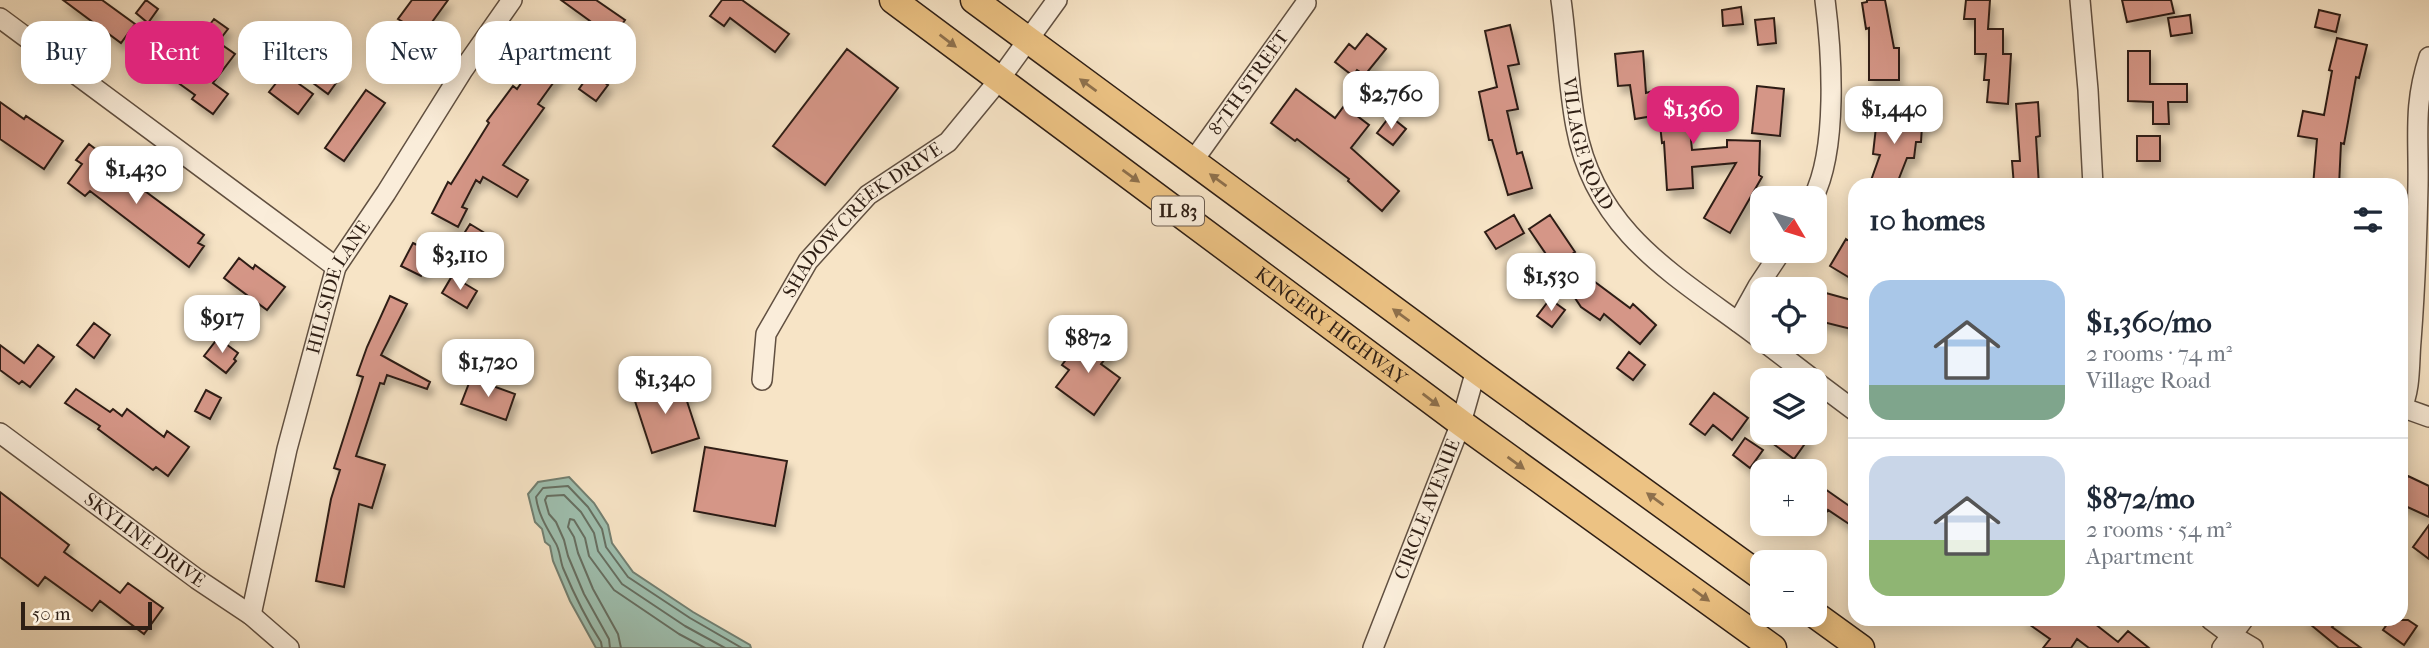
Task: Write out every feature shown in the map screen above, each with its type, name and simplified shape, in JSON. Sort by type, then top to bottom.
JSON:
[{"type":"main road","name":"KINGERY HIGHWAY","points":[[893,0],[1461,423],[1773,648]]},
{"type":"main road","name":"IL 83","points":[[974,0],[1750,568]]},
{"type":"main road","points":[[1827,623],[1861,648]]},
{"type":"street","name":"HILLSIDE LANE","points":[[251,615],[287,449],[336,267],[463,70],[512,0]]},
{"type":"street","name":"SHADOW CREEK DRIVE","points":[[762,380],[766,334],[808,261],[868,195],[948,142],[999,80],[1057,0]]},
{"type":"street","name":"VILLAGE ROAD","points":[[1561,0],[1576,127],[1587,169],[1597,191],[1617,221],[1652,257],[1750,331]]},
{"type":"street","points":[[1817,186],[1826,160],[1829,123],[1829,27],[1825,0]]},
{"type":"street","points":[[2080,0],[2093,178]]},
{"type":"street","name":"87TH STREET","points":[[1193,161],[1306,4]]},
{"type":"street","points":[[0,18],[336,267]]},
{"type":"street","points":[[2408,373],[2413,317],[2418,180],[2417,113],[2420,83],[2429,57]]},
{"type":"street","points":[[1738,322],[1773,263]]},
{"type":"street","name":"VILLAGE ROAD","points":[[1780,354],[1798,368]]},
{"type":"street","name":"CIRCLE AVENUE","points":[[1373,648],[1461,423],[1476,370]]},
{"type":"street","name":"VILLAGE ROAD","points":[[1827,390],[1848,406]]},
{"type":"street","points":[[2408,410],[2429,417]]},
{"type":"street","name":"SKYLINE DRIVE","points":[[0,433],[197,579],[251,615],[289,648]]},
{"type":"street","points":[[2232,634],[2253,648]]},
{"type":"water","points":[[569,477],[594,503],[608,525],[612,543],[633,572],[751,648],[596,648],[570,601],[542,529],[535,522],[528,494],[538,482]]},
{"type":"building","points":[[63,0],[102,0],[131,21],[125,21],[125,38],[121,43],[111,36],[111,21],[91,21]]},
{"type":"building","points":[[146,0],[158,9],[149,21],[136,13]]},
{"type":"building","points":[[412,0],[448,0],[433,21],[398,19]]},
{"type":"building","points":[[561,0],[596,0],[625,20],[590,21]]},
{"type":"building","points":[[722,0],[742,0],[789,34],[775,52],[730,18],[724,26],[710,16]]},
{"type":"building","points":[[1867,0],[1885,0],[1894,48],[1899,48],[1899,80],[1869,80],[1869,28],[1866,29],[1862,3]]},
{"type":"building","points":[[1966,0],[1990,0],[1988,29],[2003,29],[2003,54],[2011,54],[2008,104],[1987,102],[1989,80],[1984,80],[1986,54],[1975,54],[1975,19],[1964,19]]},
{"type":"building","points":[[2122,0],[2171,0],[2174,13],[2127,22]]},
{"type":"building","points":[[1741,7],[1743,24],[1723,26],[1722,10]]},
{"type":"building","points":[[2319,10],[2340,15],[2336,32],[2315,27]]},
{"type":"building","points":[[2190,15],[2192,33],[2171,36],[2168,18]]},
{"type":"building","points":[[1774,18],[1776,43],[1758,45],[1755,20]]},
{"type":"building","points":[[1510,25],[1519,64],[1508,66],[1518,109],[1507,111],[1517,154],[1522,152],[1532,188],[1508,195],[1492,140],[1489,140],[1479,92],[1497,87],[1485,31]]},
{"type":"building","points":[[1367,34],[1386,49],[1365,75],[1357,70],[1353,76],[1335,62],[1349,44],[1355,49]]},
{"type":"building","points":[[2337,38],[2367,45],[2359,78],[2356,77],[2344,144],[2341,143],[2339,178],[2314,178],[2317,139],[2298,136],[2303,111],[2324,115],[2332,71],[2329,70]]},
{"type":"building","points":[[224,46],[235,54],[224,68]]},
{"type":"building","points":[[847,49],[898,88],[825,185],[773,146]]},
{"type":"building","points":[[1643,51],[1646,93],[1653,91],[1655,101],[1687,98],[1692,150],[1727,147],[1727,140],[1760,141],[1759,175],[1762,177],[1757,186],[1750,186],[1750,198],[1730,233],[1704,218],[1736,163],[1692,167],[1693,188],[1667,190],[1664,142],[1662,143],[1659,115],[1635,119],[1630,85],[1618,86],[1615,54]]},
{"type":"building","points":[[2128,51],[2150,51],[2150,84],[2187,84],[2187,102],[2168,102],[2169,124],[2153,124],[2153,102],[2128,101]]},
{"type":"building","points":[[180,84],[214,84],[228,94],[213,114],[192,99],[195,95]]},
{"type":"building","points":[[275,84],[299,84],[313,94],[298,114],[269,92]]},
{"type":"building","points":[[314,84],[335,84],[328,94]]},
{"type":"building","points":[[520,84],[552,84],[538,104],[544,108],[503,165],[528,180],[517,197],[483,177],[480,183],[476,180],[462,207],[467,209],[458,227],[432,213],[448,182],[451,184],[489,123],[487,121],[513,86],[517,89]]},
{"type":"building","points":[[582,84],[608,85],[596,101],[579,89]]},
{"type":"building","points":[[1757,86],[1784,89],[1780,136],[1752,133]]},
{"type":"building","points":[[1296,89],[1335,118],[1344,106],[1369,125],[1351,148],[1399,191],[1382,211],[1348,181],[1349,179],[1297,139],[1295,141],[1271,123]]},
{"type":"building","points":[[366,90],[385,103],[344,161],[325,148]]},
{"type":"building","points":[[0,102],[63,141],[44,169],[0,139]]},
{"type":"building","points":[[2038,102],[2040,136],[2036,137],[2039,178],[2013,178],[2012,161],[2020,161],[2016,104]]},
{"type":"building","points":[[1878,109],[1911,112],[1910,125],[1922,126],[1921,142],[1916,142],[1914,158],[1907,158],[1899,178],[1872,178],[1880,155],[1873,154]]},
{"type":"building","points":[[1390,116],[1406,129],[1393,145],[1377,133]]},
{"type":"building","points":[[2137,136],[2160,136],[2160,161],[2137,161]]},
{"type":"building","points":[[89,144],[116,165],[114,168],[204,235],[198,243],[204,246],[189,267],[90,191],[85,196],[68,183],[82,164],[76,160]]},
{"type":"building","points":[[1514,215],[1524,233],[1496,249],[1485,232]]},
{"type":"building","points":[[1550,215],[1575,252],[1554,266],[1529,229]]},
{"type":"building","points":[[470,224],[488,235],[478,251],[460,240]]},
{"type":"building","points":[[1846,239],[1848,277],[1830,266]]},
{"type":"building","points":[[413,243],[433,253],[421,276],[401,266]]},
{"type":"building","points":[[239,258],[253,269],[255,265],[285,287],[267,310],[224,278]]},
{"type":"building","points":[[452,276],[477,291],[467,308],[442,293]]},
{"type":"building","points":[[1587,276],[1630,308],[1633,304],[1656,325],[1640,344],[1604,314],[1600,320],[1581,307],[1573,295]]},
{"type":"building","points":[[1827,293],[1848,299],[1848,328],[1827,323]]},
{"type":"building","points":[[390,296],[407,304],[381,355],[430,382],[427,389],[387,375],[384,384],[380,383],[356,456],[385,465],[372,508],[359,504],[344,587],[316,581],[331,499],[340,470],[334,468],[363,377],[357,375]]},
{"type":"building","points":[[1550,299],[1565,310],[1552,327],[1537,316]]},
{"type":"building","points":[[94,323],[110,335],[94,358],[77,345]]},
{"type":"building","points":[[1085,334],[1110,353],[1101,364],[1120,378],[1094,415],[1056,387],[1069,370],[1062,365]]},
{"type":"building","points":[[218,338],[238,353],[234,359],[236,361],[226,373],[204,356]]},
{"type":"building","points":[[0,345],[24,363],[38,345],[54,357],[30,387],[22,381],[19,384],[0,370]]},
{"type":"building","points":[[1629,352],[1645,365],[1633,380],[1617,368]]},
{"type":"building","points":[[471,378],[515,394],[506,420],[461,404]]},
{"type":"building","points":[[666,382],[668,388],[681,383],[699,438],[652,453],[632,392]]},
{"type":"building","points":[[76,389],[110,412],[113,409],[122,416],[127,409],[164,437],[167,431],[189,447],[168,476],[156,467],[153,470],[98,429],[100,426],[65,403]]},
{"type":"building","points":[[206,390],[221,398],[210,419],[195,411]]},
{"type":"building","points":[[1714,393],[1748,418],[1732,440],[1713,425],[1705,435],[1690,424]]},
{"type":"building","points":[[1745,438],[1750,441],[1750,445],[1763,450],[1756,459],[1750,459],[1750,468],[1733,455]]},
{"type":"building","points":[[1775,445],[1804,445],[1794,459]]},
{"type":"building","points":[[705,447],[787,461],[775,526],[694,511]]},
{"type":"building","points":[[2408,476],[2429,486],[2429,517],[2408,507]]},
{"type":"building","points":[[1827,490],[1848,505],[1848,523],[1828,510]]},
{"type":"building","points":[[0,492],[69,545],[64,552],[120,593],[128,583],[163,608],[144,634],[100,601],[92,611],[45,577],[38,586],[0,557]]},
{"type":"building","points":[[2429,525],[2429,559],[2413,547]]},
{"type":"building","points":[[2408,620],[2417,626],[2404,645],[2383,630],[2386,626],[2408,626]]},
{"type":"building","points":[[2032,626],[2098,626],[2118,642],[2128,631],[2149,648],[2089,648],[2077,639],[2071,648],[2043,648],[2050,639]]},
{"type":"building","points":[[2312,626],[2333,626],[2361,648],[2339,648]]}]
